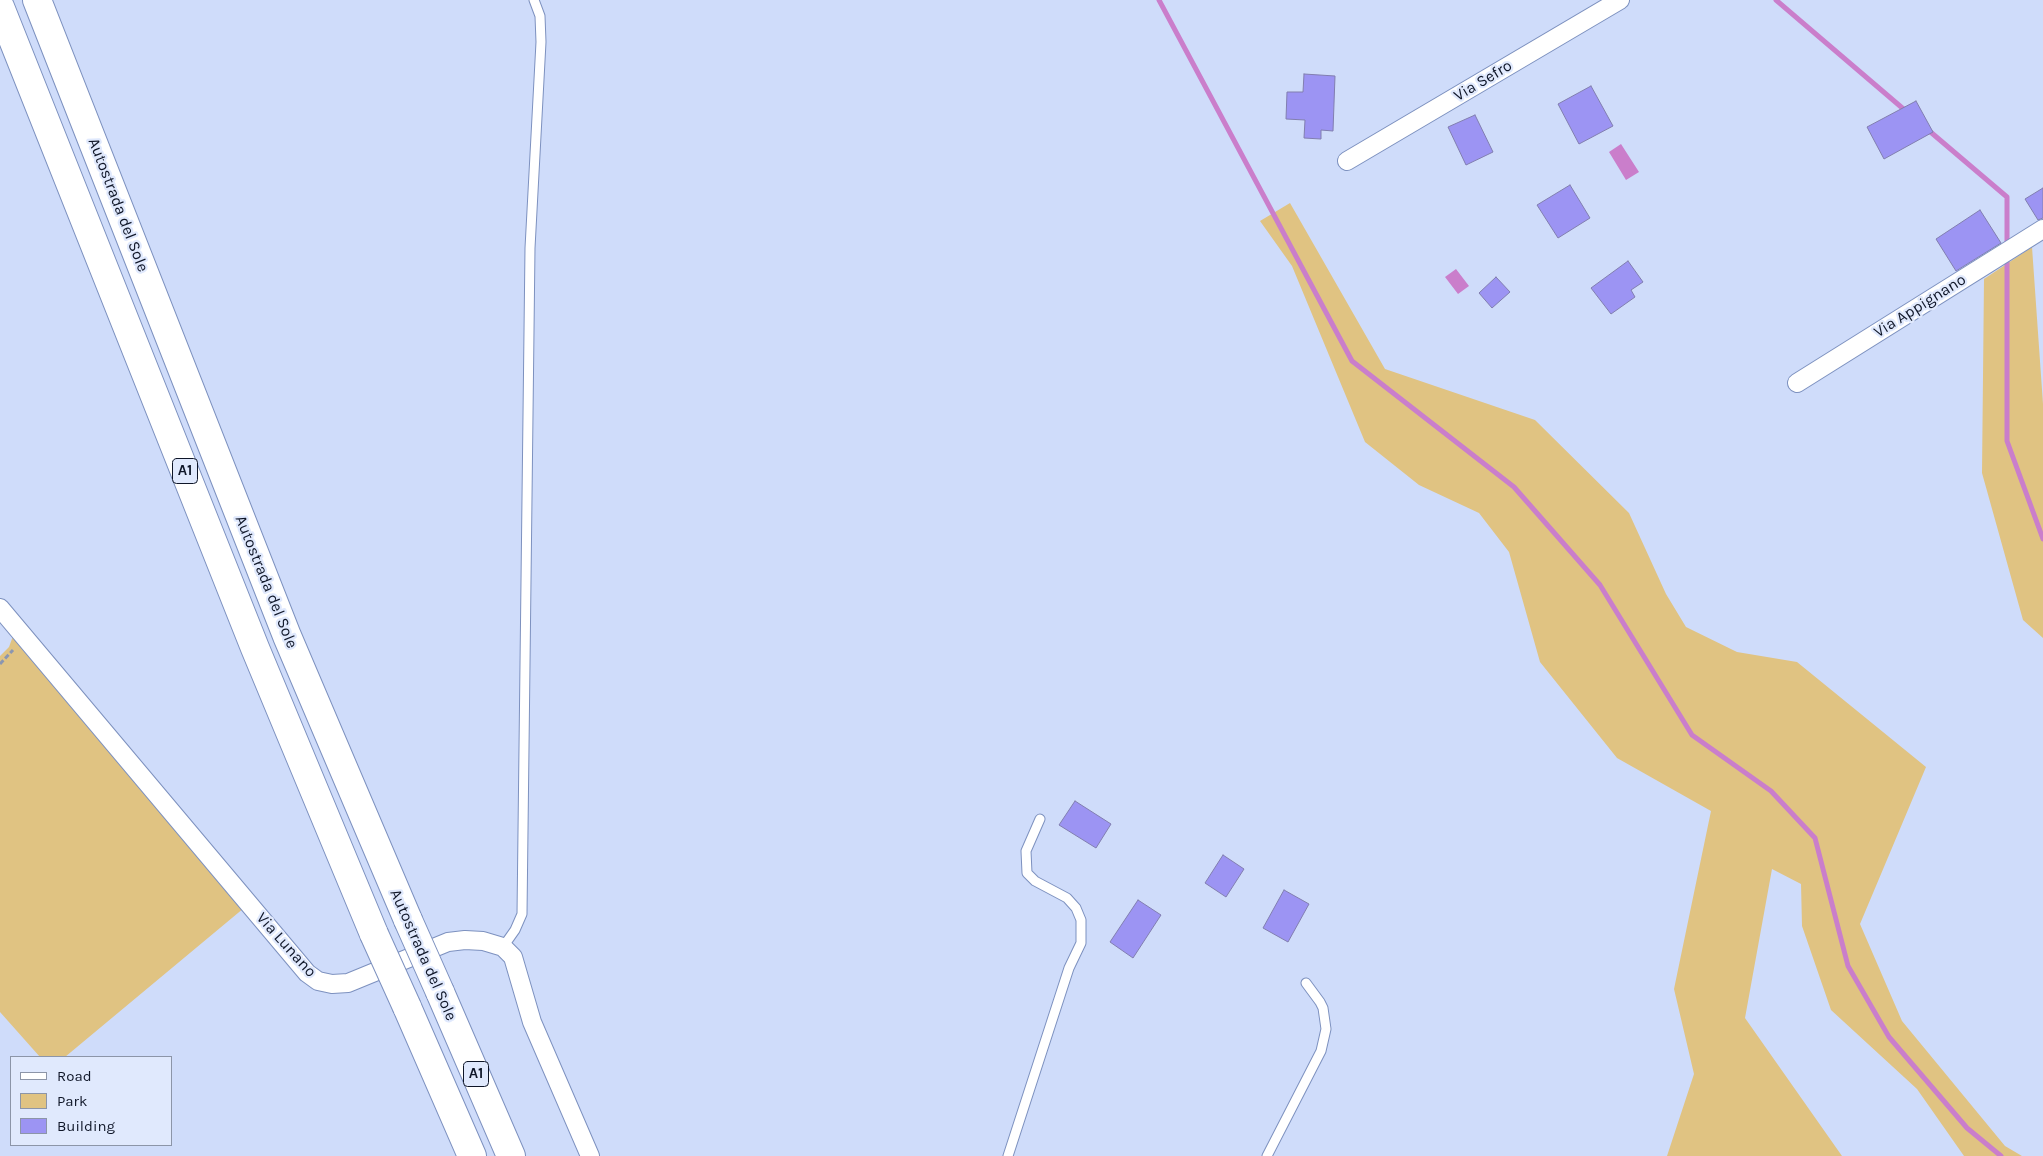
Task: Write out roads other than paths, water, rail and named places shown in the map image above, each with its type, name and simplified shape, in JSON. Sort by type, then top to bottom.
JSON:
[{"type":"highway","name":"Autostrada del Sole","points":[[37,0],[287,636],[511,1156]]},
{"type":"highway","name":"A1","points":[[0,7],[252,639],[374,934],[408,1007],[472,1156]]},
{"type":"street","name":"Via Sefro","points":[[1346,162],[1620,0]]},
{"type":"street","name":"Via Appignano","points":[[1797,383],[2043,229]]},
{"type":"street","name":"Via Lunano","points":[[0,608],[307,973],[318,982],[332,984],[348,983],[448,942],[465,940],[483,941],[504,947]]},
{"type":"street","points":[[504,947],[513,957],[532,1022],[590,1156]]},
{"type":"lane","points":[[504,947],[515,930],[522,914],[530,248],[541,42],[540,16],[534,0]]},
{"type":"lane","points":[[1008,1156],[1069,968],[1081,942],[1081,920],[1076,908],[1067,898],[1035,881],[1027,873],[1026,851],[1040,819]]},
{"type":"lane","points":[[1266,1156],[1321,1051],[1326,1029],[1323,1008],[1306,983]]},
{"type":"waterway","points":[[1159,0],[1352,361],[1514,487],[1600,585],[1692,735],[1771,791],[1815,838],[1848,966],[1889,1037],[1967,1128],[2001,1156]]},
{"type":"waterway","points":[[1776,0],[1907,112]]},
{"type":"waterway","points":[[1927,129],[2007,197],[2007,248]]},
{"type":"waterway","points":[[2007,256],[2007,441],[2043,539]]}]
